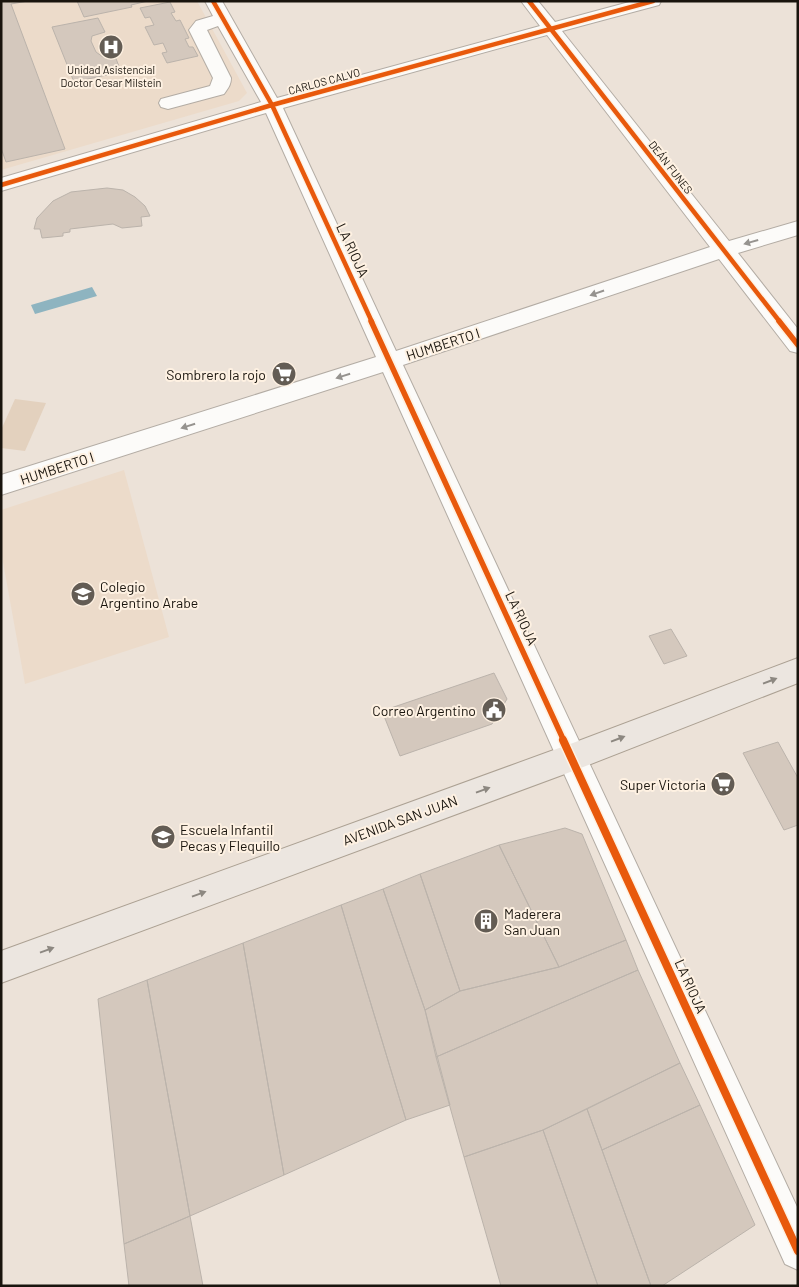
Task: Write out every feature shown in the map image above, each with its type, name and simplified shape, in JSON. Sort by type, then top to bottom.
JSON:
[{"type":"main road","name":"AVENIDA SAN JUAN","points":[[1,967],[573,757],[798,670]]},
{"type":"street","name":"DEÁN FUNES","points":[[529,1],[798,345]]},
{"type":"street","name":"CARLOS CALVO","points":[[1,185],[272,105],[653,1]]},
{"type":"street","points":[[168,103],[216,90],[222,84],[222,78],[198,30],[218,10]]},
{"type":"street","name":"LA RIOJA","points":[[218,10],[272,105],[573,757],[798,1251]]},
{"type":"street","name":"HUMBERTO I","points":[[1,485],[390,362],[724,250],[798,228]]},
{"type":"shaded area","name":"Unidad Asistencial Doctor Cesar Milstein","points":[[1,1],[197,1],[247,93],[239,101],[1,170]]},
{"type":"shaded area","points":[[15,399],[46,403],[25,451],[1,448],[1,430]]},
{"type":"shaded area","name":"Colegio Argentino Arabe","points":[[124,470],[169,637],[25,684],[1,551],[1,510]]},
{"type":"water","points":[[92,287],[97,296],[35,314],[31,305]]},
{"type":"building","points":[[1,1],[28,1],[11,4],[65,149],[6,162],[1,148]]},
{"type":"building","points":[[77,1],[148,1],[131,5],[132,7],[84,17]]},
{"type":"building","points":[[170,2],[175,12],[171,13],[176,21],[180,20],[189,38],[185,39],[189,47],[193,47],[198,56],[167,63],[162,53],[167,52],[163,43],[154,45],[145,27],[154,25],[150,17],[145,18],[140,8]]},
{"type":"building","points":[[98,18],[105,32],[92,36],[91,41],[96,52],[103,57],[115,56],[120,69],[116,73],[74,82],[52,27]]},
{"type":"building","points":[[107,188],[123,190],[145,206],[150,216],[141,217],[142,226],[122,228],[113,224],[70,229],[70,232],[63,233],[63,236],[42,238],[40,229],[34,229],[37,218],[53,201],[71,192]]},
{"type":"building","points":[[671,629],[687,656],[664,664],[649,636]]},
{"type":"building","points":[[494,673],[507,699],[492,724],[400,756],[382,711]]},
{"type":"building","points":[[778,742],[798,778],[798,825],[784,830],[743,753]]},
{"type":"building","points":[[565,828],[582,834],[626,940],[559,967],[499,845]]},
{"type":"building","name":"Maderera San Juan","points":[[499,845],[559,967],[460,991],[420,874]]},
{"type":"building","points":[[420,874],[460,991],[425,1010],[383,889]]},
{"type":"building","points":[[383,889],[425,1010],[450,1105],[406,1120],[341,905]]},
{"type":"building","points":[[341,905],[406,1120],[284,1175],[243,943]]},
{"type":"building","points":[[626,940],[638,970],[436,1057],[425,1010],[460,991],[559,967]]},
{"type":"building","points":[[243,943],[284,1175],[190,1216],[147,980]]},
{"type":"building","points":[[638,970],[680,1063],[543,1130],[464,1157],[436,1057]]},
{"type":"building","points":[[147,980],[190,1216],[124,1244],[98,999]]},
{"type":"building","points":[[680,1063],[700,1105],[602,1150],[587,1109]]},
{"type":"building","points":[[700,1105],[755,1225],[662,1286],[651,1286],[602,1150]]},
{"type":"building","points":[[587,1109],[651,1286],[598,1286],[543,1130]]},
{"type":"building","points":[[543,1130],[598,1286],[501,1286],[464,1157]]},
{"type":"building","points":[[190,1216],[203,1286],[129,1286],[124,1244]]},
{"type":"cycle path","points":[[213,1],[272,105],[798,1251]]},
{"type":"cycle path","points":[[529,1],[798,345]]},
{"type":"cycle path","points":[[1,185],[272,105],[653,1]]},
{"type":"place","name":"Unidad Asistencial Doctor Cesar Milstein","points":[[111,47]]},
{"type":"place","name":"Sombrero la rojo","points":[[284,374]]},
{"type":"place","name":"Colegio Argentino Arabe","points":[[83,594]]},
{"type":"place","name":"Correo Argentino","points":[[494,710]]},
{"type":"place","name":"Super Victoria","points":[[723,784]]},
{"type":"place","name":"Escuela Infantil Pecas y Flequillo","points":[[163,837]]},
{"type":"place","name":"Maderera San Juan","points":[[486,921]]}]
